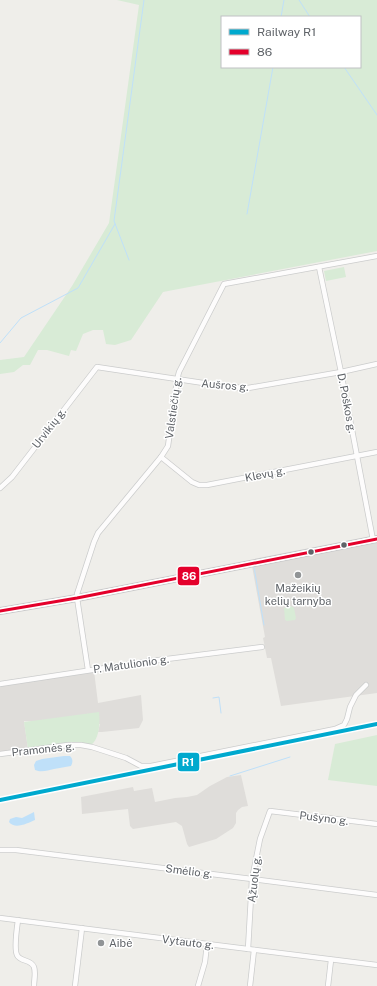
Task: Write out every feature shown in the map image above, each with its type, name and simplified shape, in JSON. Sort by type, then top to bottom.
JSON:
[{"type":"main road","points":[[0,611],[77,598],[375,539]]},
{"type":"street","name":"Valstiečių g.","points":[[77,598],[77,594],[98,533],[161,457],[168,446],[179,372],[224,284],[377,256]]},
{"type":"street","name":"D. Poškos g.","points":[[319,267],[375,539]]},
{"type":"street","name":"Aušros g.","points":[[97,367],[177,380],[248,388],[341,372],[377,364]]},
{"type":"street","name":"Urvikių g.","points":[[0,488],[12,477],[97,367]]},
{"type":"street","name":"Klevų g.","points":[[161,457],[192,482],[199,485],[207,485],[377,452]]},
{"type":"street","points":[[77,598],[88,670]]},
{"type":"street","name":"P. Matulionio g.","points":[[0,684],[151,661],[262,647]]},
{"type":"street","name":"Pramonės g.","points":[[0,754],[68,745],[81,746],[92,747],[126,758],[142,766],[151,766],[335,729],[344,725],[356,695],[366,685]]},
{"type":"street","name":"Pušyno g.","points":[[270,811],[377,824]]},
{"type":"street","name":"Ąžuolų g.","points":[[248,949],[252,878],[260,839],[270,811]]},
{"type":"street","name":"Smėlio g.","points":[[0,850],[23,851],[252,878],[377,895]]},
{"type":"street","name":"Vytauto g.","points":[[0,918],[377,965]]},
{"type":"street","points":[[18,920],[16,953],[19,958],[34,966],[34,986]]},
{"type":"street","points":[[74,986],[82,928]]},
{"type":"street","points":[[198,986],[205,962],[207,944]]},
{"type":"street","points":[[250,986],[254,950]]},
{"type":"street","points":[[328,986],[331,960]]},
{"type":"shaded area","points":[[377,541],[377,693],[281,706],[271,658],[267,658],[263,638],[265,637],[252,566]]},
{"type":"shaded area","points":[[94,671],[98,703],[141,695],[143,720],[139,728],[98,732],[100,724],[24,721],[28,749],[0,753],[0,685]]},
{"type":"shaded area","points":[[241,775],[248,806],[242,807],[238,810],[236,813],[236,823],[233,828],[216,839],[189,847],[182,826],[176,822],[133,829],[130,826],[128,809],[82,814],[81,797],[133,787],[134,791],[152,788],[155,802],[197,795],[227,777]]},
{"type":"green space","points":[[117,0],[377,0],[377,251],[163,292],[131,340],[115,345],[106,344],[103,330],[93,330],[83,334],[76,351],[71,350],[69,356],[47,350],[38,350],[30,365],[23,365],[14,372],[0,374],[0,360],[24,357],[72,286],[109,223],[139,5]]},
{"type":"green space","points":[[344,267],[346,277],[326,281],[324,271]]},
{"type":"green space","points":[[291,606],[294,608],[296,618],[295,620],[287,621],[285,620],[284,608]]},
{"type":"green space","points":[[99,712],[98,734],[91,745],[28,749],[24,722]]},
{"type":"green space","points":[[377,735],[377,786],[328,780],[335,744]]},
{"type":"water","points":[[64,756],[71,757],[71,766],[43,771],[35,770],[34,765],[36,761]]},
{"type":"water","points":[[34,812],[35,820],[29,823],[18,826],[9,822],[10,819],[16,817],[22,818]]},
{"type":"waterway","points":[[129,260],[114,221],[144,0]]},
{"type":"waterway","points":[[281,16],[284,0]]},
{"type":"waterway","points":[[299,0],[309,16]]},
{"type":"waterway","points":[[247,214],[273,68]]},
{"type":"waterway","points":[[345,68],[377,115]]},
{"type":"waterway","points":[[0,343],[21,318],[78,288],[115,224]]},
{"type":"waterway","points":[[254,567],[264,625]]},
{"type":"waterway","points":[[213,698],[219,697],[221,713]]},
{"type":"waterway","points":[[230,776],[290,757]]},
{"type":"rail line","name":"R1","points":[[0,800],[377,724]]},
{"type":"transit line","name":"86","points":[[0,611],[77,598],[377,539]]},
{"type":"place","name":"Mažeikių kelių tarnyba","points":[[298,575]]},
{"type":"place","name":"Aibė","points":[[101,943]]}]
